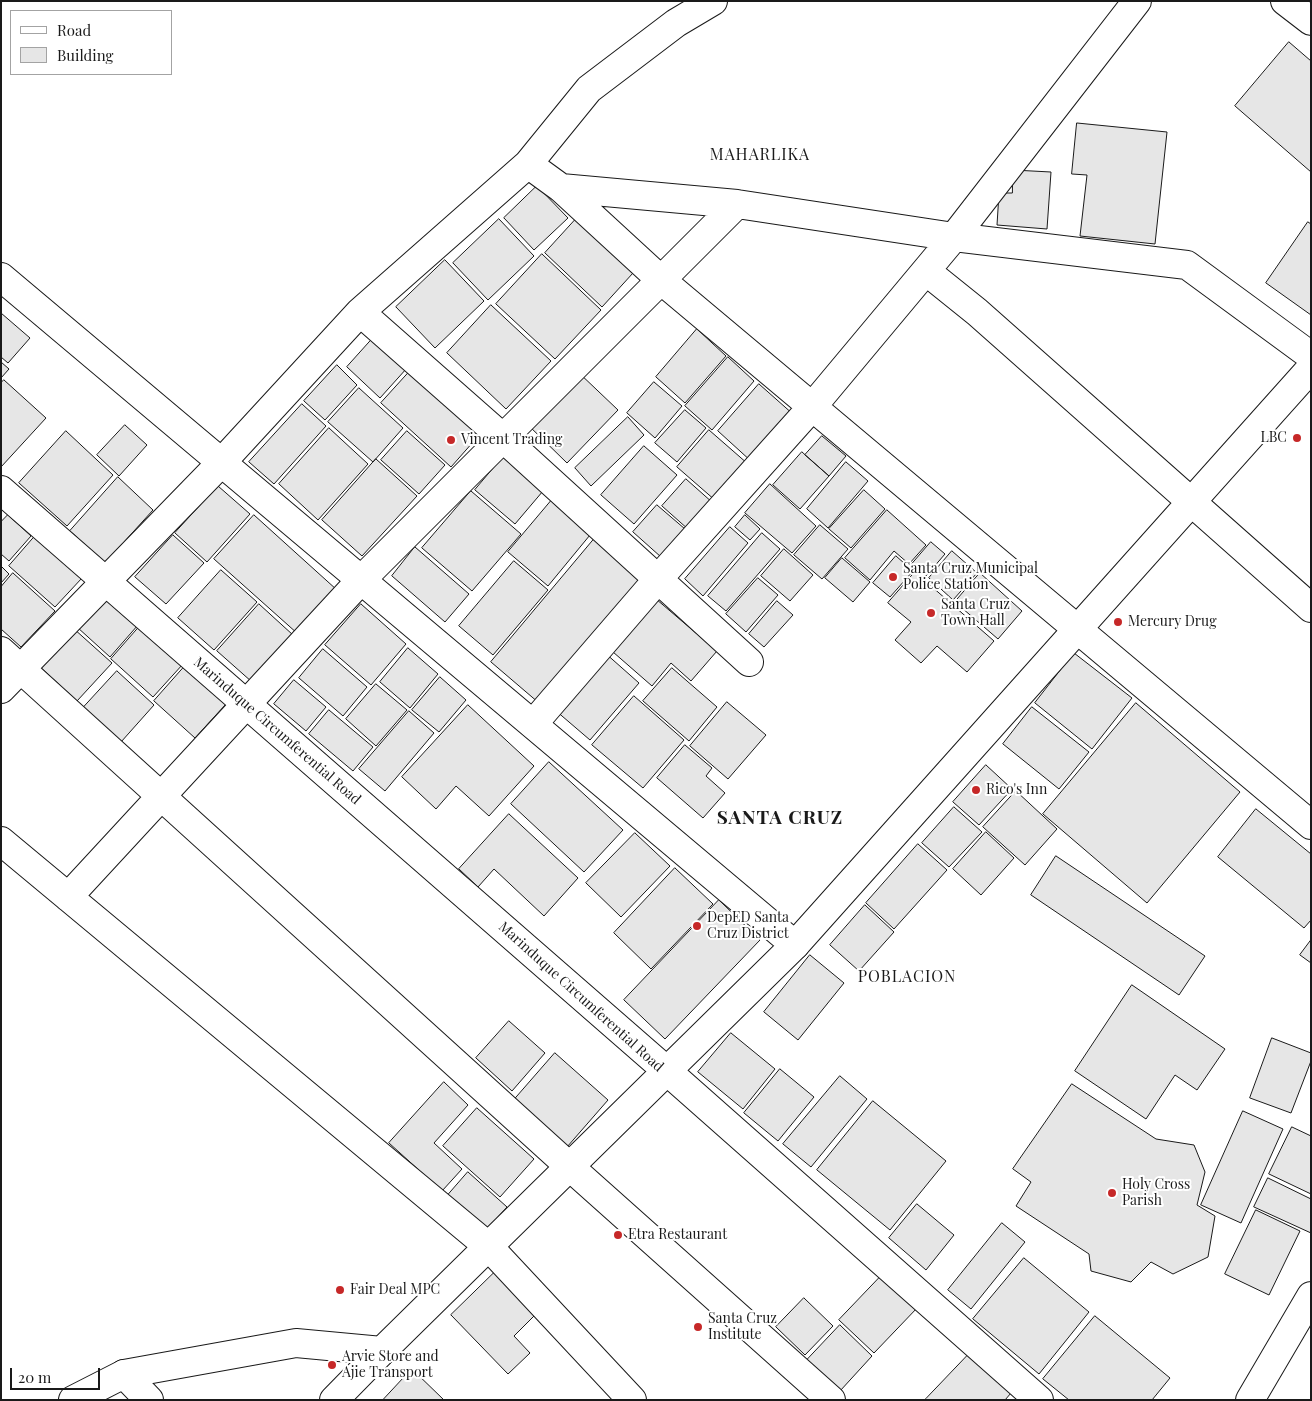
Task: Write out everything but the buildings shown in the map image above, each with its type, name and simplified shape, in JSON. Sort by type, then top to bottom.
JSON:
[{"type":"street","points":[[1,689],[11,660],[106,582],[221,463],[360,312],[528,164],[589,89],[676,23],[713,1]]},
{"type":"street","points":[[533,724],[658,579],[812,407],[926,271],[1137,1]]},
{"type":"street","points":[[1285,1],[1311,21]]},
{"type":"street","points":[[528,164],[561,188],[661,280],[1311,825]]},
{"type":"street","points":[[561,188],[737,204],[954,237],[1188,265],[1311,356]]},
{"type":"street","points":[[68,897],[361,580],[737,204]]},
{"type":"street","points":[[926,271],[977,312],[1311,608]]},
{"type":"street","points":[[2,278],[795,945]]},
{"type":"street","points":[[360,312],[503,438],[749,662]]},
{"type":"street","points":[[1039,1400],[667,1071],[795,945],[1311,368]]},
{"type":"street","name":"Marinduque Circumferential Road","points":[[1,490],[667,1071],[334,1400]]},
{"type":"street","points":[[11,660],[570,1167],[831,1400]]},
{"type":"street","points":[[1,841],[488,1247],[632,1400]]},
{"type":"street","points":[[1250,1400],[1311,1296]]},
{"type":"street","points":[[73,1400],[124,1374],[296,1343],[382,1351]]},
{"type":"street","points":[[124,1374],[149,1400]]},
{"type":"place","name":"LBC","points":[[1297,438]]},
{"type":"place","name":"Vincent Trading","points":[[451,440]]},
{"type":"place","name":"Santa Cruz Municipal Police Station","points":[[893,577]]},
{"type":"place","name":"Santa Cruz Town Hall","points":[[931,613]]},
{"type":"place","name":"Mercury Drug","points":[[1118,622]]},
{"type":"place","name":"Rico's Inn","points":[[976,790]]},
{"type":"place","name":"DepED Santa Cruz District","points":[[697,926]]},
{"type":"place","name":"Holy Cross Parish","points":[[1112,1193]]},
{"type":"place","name":"Etra Restaurant","points":[[618,1235]]},
{"type":"place","name":"Fair Deal MPC","points":[[340,1290]]},
{"type":"place","name":"Santa Cruz Institute","points":[[698,1327]]},
{"type":"place","name":"Arvie Store and Ajie Transport","points":[[332,1365]]},
{"type":"district","name":"MAHARLIKA","points":[[760,155]]},
{"type":"district","name":"SANTA CRUZ","points":[[780,818]]},
{"type":"district","name":"POBLACION","points":[[907,977]]}]
